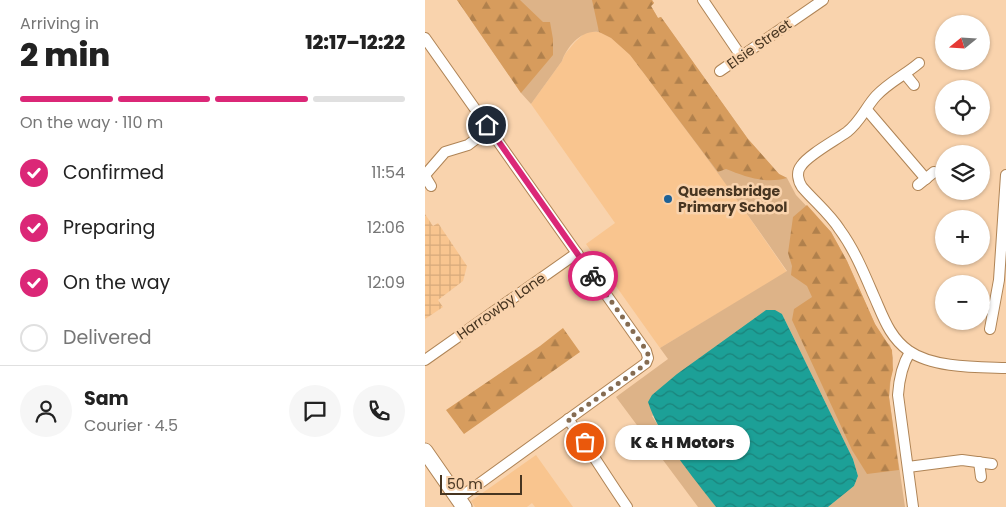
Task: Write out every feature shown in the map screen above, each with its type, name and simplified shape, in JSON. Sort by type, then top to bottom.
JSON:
[{"type":"street","points":[[703,0],[741,56]]},
{"type":"street","name":"Elsie Street","points":[[720,71],[823,0]]},
{"type":"street","points":[[425,451],[461,503],[568,419],[646,364],[649,358],[647,351],[427,45]]},
{"type":"street","points":[[919,63],[889,84],[876,96],[867,110],[848,131],[805,161],[799,170],[799,182],[802,188],[840,230],[862,268],[885,323],[898,341],[910,352],[929,360],[1006,368]]},
{"type":"street","points":[[905,74],[914,85]]},
{"type":"street","points":[[867,110],[926,178]]},
{"type":"street","points":[[431,186],[425,175],[445,152],[468,144],[489,129]]},
{"type":"street","points":[[990,329],[999,280],[1006,175]]},
{"type":"street","name":"Harrowby Lane","points":[[425,360],[577,253]]},
{"type":"street","points":[[910,352],[904,362],[898,395],[913,507]]},
{"type":"street","points":[[568,419],[627,507]]},
{"type":"street","points":[[908,467],[949,461],[992,464]]},
{"type":"street","points":[[979,462],[981,478]]},
{"type":"street","points":[[620,496],[629,490]]},
{"type":"shaded area","points":[[457,0],[652,0],[654,3],[651,6],[658,18],[661,17],[748,139],[779,174],[787,178],[796,195],[831,232],[847,261],[875,324],[885,341],[890,345],[893,358],[889,397],[905,507],[828,507],[854,486],[858,476],[853,459],[782,314],[652,416],[716,507],[698,507],[616,397],[668,359],[660,348],[787,271],[648,77],[628,52],[616,41],[598,32],[586,34],[575,40],[531,104],[521,93]]},
{"type":"shaded area","name":"Queensbridge Primary School","points":[[586,32],[599,32],[611,38],[630,55],[718,172],[787,272],[660,348],[586,244],[615,223],[531,104],[565,54]]},
{"type":"shaded area","points":[[425,214],[433,226],[438,223],[467,266],[463,281],[438,300],[443,307],[425,319]]},
{"type":"shaded area","points":[[536,455],[573,507],[535,507],[532,503],[527,507],[475,507],[471,501]]},
{"type":"green space","points":[[457,0],[520,0],[543,22],[550,22],[553,55],[521,93]]},
{"type":"green space","points":[[592,0],[652,0],[654,3],[651,6],[658,18],[661,17],[748,139],[779,174],[787,178],[764,180],[726,169],[718,172],[630,55],[611,38],[599,32]]},
{"type":"green space","points":[[807,205],[831,232],[847,261],[875,324],[892,350],[893,370],[889,397],[899,470],[867,474],[852,450],[792,320],[794,309],[812,297],[807,286],[791,275],[792,266],[788,253],[793,217]]},
{"type":"green space","points":[[563,328],[580,352],[464,434],[446,410],[540,346]]},
{"type":"water","points":[[766,310],[775,310],[782,314],[853,459],[858,476],[854,486],[828,507],[716,507],[668,443],[648,402],[652,395],[677,374]]},
{"type":"way so far","points":[[585,442],[568,419],[646,364],[649,358],[647,351],[593,276]]},
{"type":"place","name":"Queensbridge Primary School","points":[[668,199]]},
{"type":"place","name":"K & H Motors","points":[[585,442]]},
{"type":"route","points":[[487,125],[593,276]]}]
